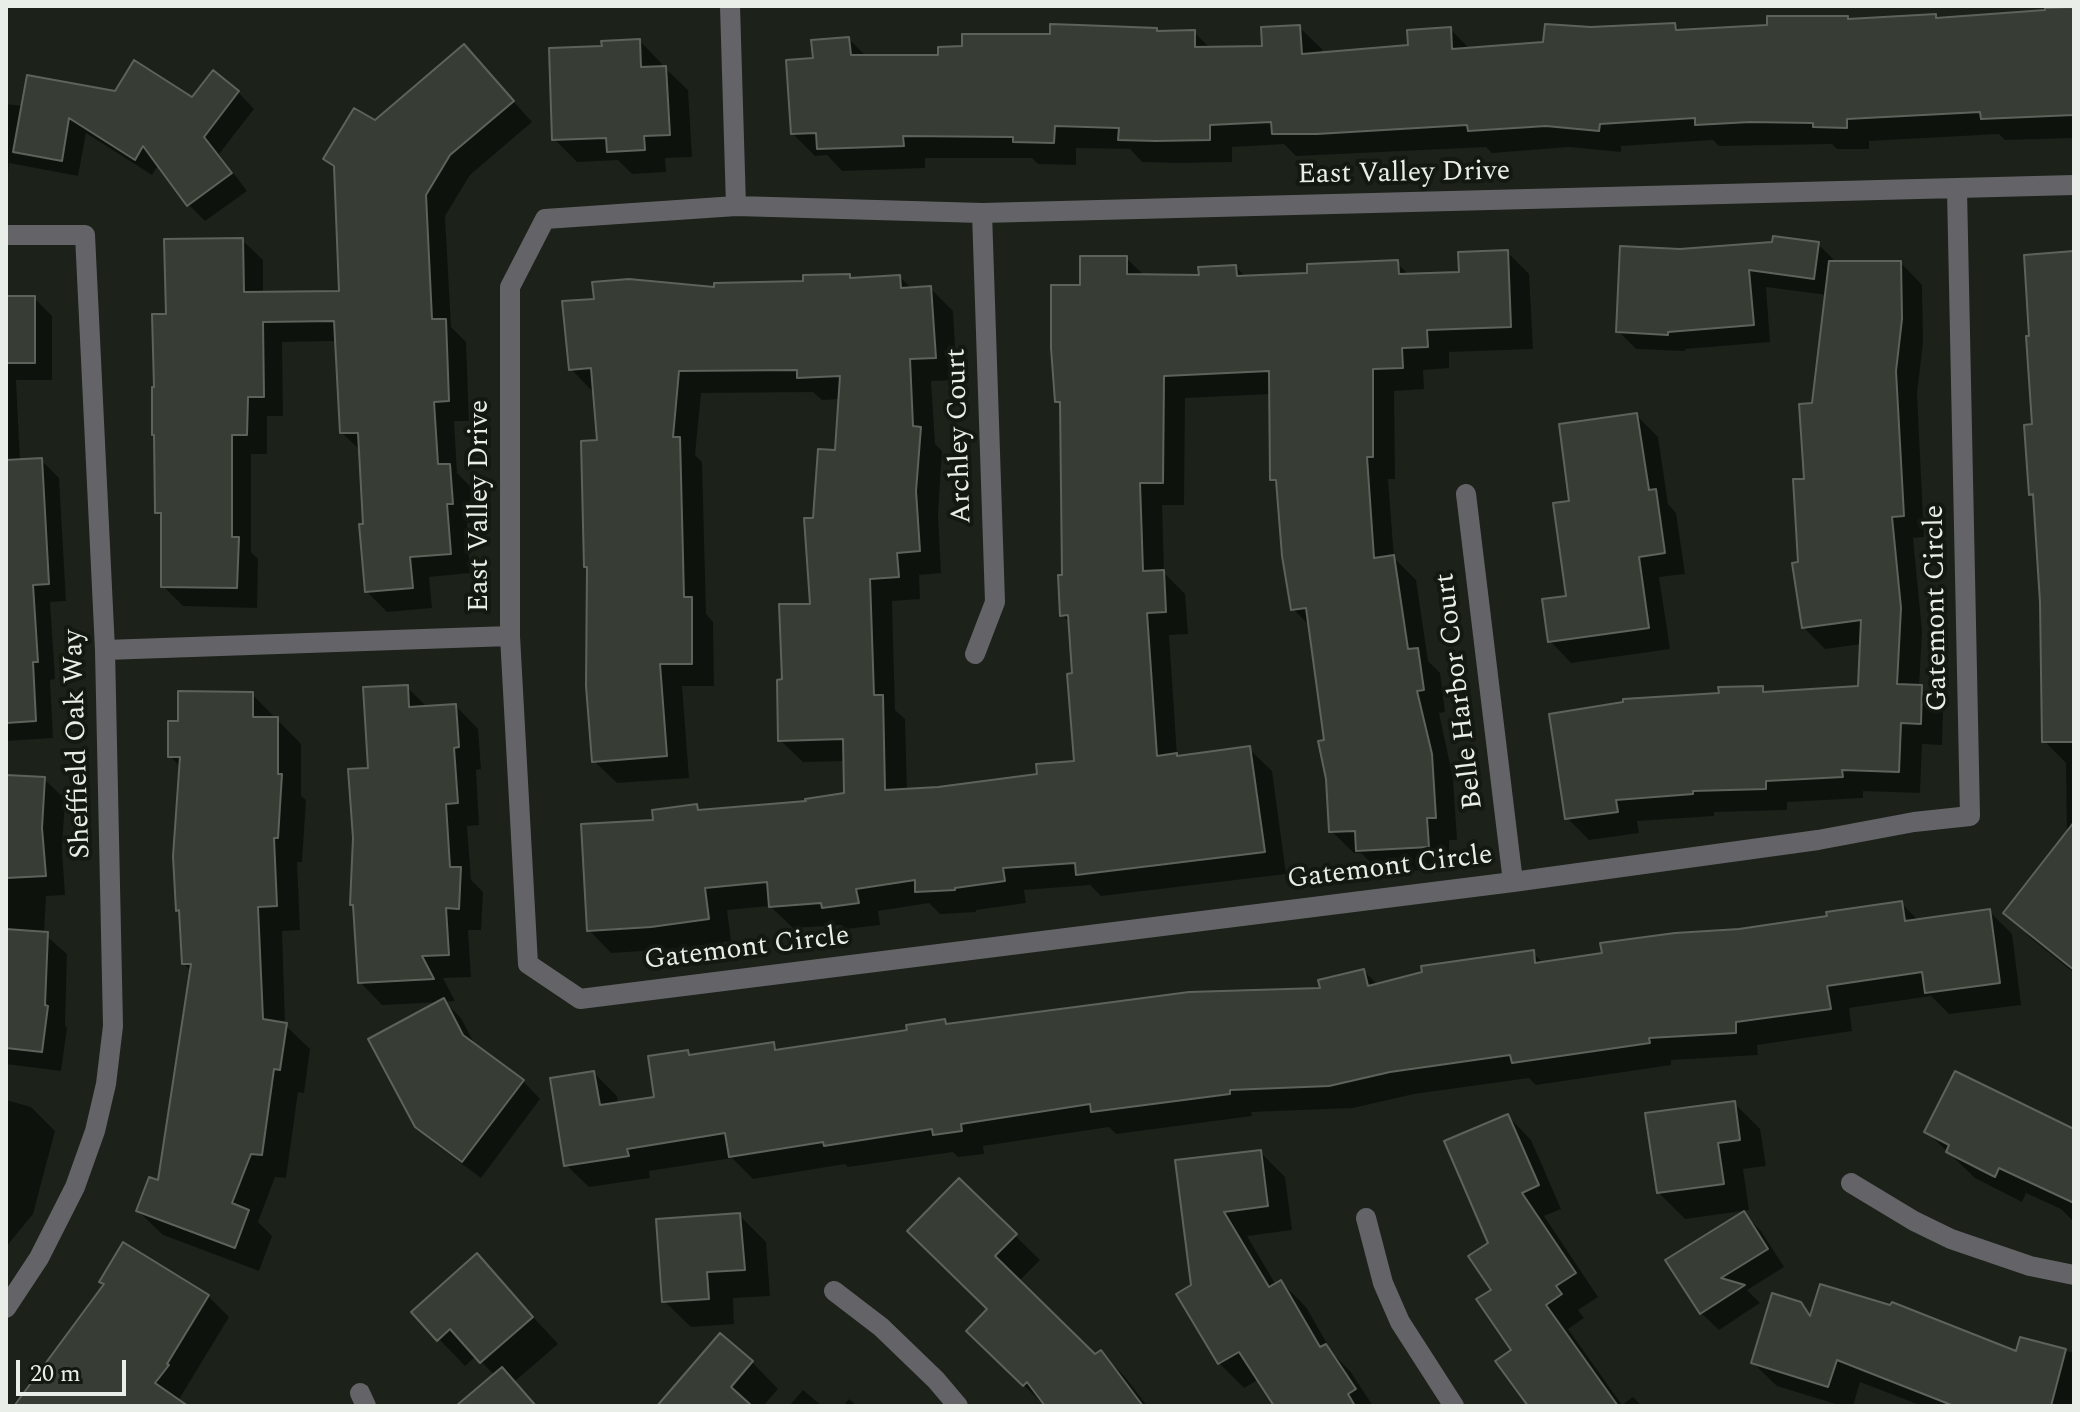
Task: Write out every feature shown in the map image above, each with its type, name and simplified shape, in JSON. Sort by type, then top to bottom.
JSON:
[{"type":"street","points":[[730,6],[736,206]]},
{"type":"street","name":"East Valley Drive","points":[[105,650],[510,636],[510,287],[545,219],[736,206],[982,213],[2074,185]]},
{"type":"street","name":"Gatemont Circle","points":[[510,636],[528,964],[580,999],[1513,882],[1970,816],[1957,189]]},
{"type":"street","name":"Archley Court","points":[[975,654],[995,602],[982,213]]},
{"type":"street","name":"Sheffield Oak Way","points":[[6,235],[85,235],[105,650],[113,1013],[106,1084],[95,1131],[75,1187],[39,1258],[6,1308]]},
{"type":"street","name":"Belle Harbor Court","points":[[1466,494],[1513,882]]},
{"type":"street","points":[[1851,1183],[1951,1239],[2017,1262],[2074,1275]]},
{"type":"street","points":[[1366,1218],[1383,1283],[1400,1322],[1454,1406]]},
{"type":"street","points":[[834,1291],[881,1327],[958,1406]]},
{"type":"building","points":[[2074,7],[2074,115],[1981,119],[1980,112],[1847,119],[1847,128],[1813,127],[1813,123],[1695,125],[1695,118],[1600,124],[1599,131],[1546,126],[1468,131],[1467,125],[1317,134],[1272,134],[1271,122],[1210,125],[1210,140],[1156,141],[1118,140],[1119,128],[1055,126],[1054,143],[1013,142],[1013,137],[903,136],[904,146],[817,149],[816,133],[791,134],[786,60],[813,58],[811,40],[849,37],[851,55],[938,55],[938,47],[962,46],[962,34],[1050,34],[1050,24],[1157,28],[1157,31],[1195,30],[1195,47],[1262,46],[1261,27],[1300,25],[1302,54],[1408,45],[1407,30],[1451,27],[1452,49],[1543,42],[1545,24],[1591,27],[1675,23],[1676,30],[1767,25],[1767,16],[1848,16],[1848,19],[1936,14],[1936,18]]},
{"type":"building","points":[[640,39],[641,67],[666,66],[670,135],[644,136],[645,150],[607,152],[606,138],[552,140],[549,48],[602,46],[601,41]]},
{"type":"building","points":[[464,44],[514,101],[450,155],[426,195],[432,319],[446,319],[449,401],[434,402],[438,464],[450,464],[453,504],[447,504],[451,554],[410,557],[413,588],[365,592],[359,524],[363,524],[358,433],[340,433],[334,321],[263,322],[264,397],[248,397],[247,435],[232,435],[232,537],[239,537],[237,588],[161,587],[161,513],[155,513],[152,435],[152,314],[166,314],[164,239],[243,238],[244,292],[339,291],[334,166],[323,159],[354,108],[375,120]]},
{"type":"building","points":[[134,60],[192,97],[213,70],[239,91],[204,137],[232,173],[187,206],[143,146],[135,160],[69,118],[62,161],[13,152],[27,75],[115,91]]},
{"type":"building","points":[[1773,236],[1819,242],[1814,279],[1749,270],[1754,325],[1668,332],[1668,335],[1616,332],[1620,246],[1680,249],[1772,242]]},
{"type":"building","points":[[1508,250],[1511,327],[1427,330],[1428,347],[1402,348],[1403,368],[1373,369],[1373,457],[1367,457],[1374,558],[1394,555],[1408,649],[1418,648],[1424,690],[1417,691],[1432,754],[1436,818],[1427,818],[1429,847],[1356,851],[1355,831],[1329,832],[1326,779],[1318,741],[1324,740],[1306,608],[1291,610],[1282,556],[1276,480],[1270,480],[1269,371],[1164,376],[1163,483],[1140,483],[1143,571],[1164,570],[1166,612],[1147,613],[1157,756],[1250,746],[1265,852],[1076,875],[1075,863],[1003,868],[1005,881],[955,890],[915,892],[915,880],[856,889],[859,903],[822,908],[821,903],[769,907],[767,882],[705,888],[709,919],[587,931],[581,824],[653,820],[652,810],[697,804],[698,810],[806,801],[844,793],[843,739],[778,741],[777,680],[782,679],[779,604],[810,604],[804,518],[813,518],[818,449],[835,450],[840,376],[797,378],[797,370],[679,371],[673,437],[680,437],[684,597],[692,597],[692,664],[660,664],[667,756],[592,762],[586,686],[587,567],[584,567],[581,441],[597,440],[591,368],[569,370],[562,301],[594,299],[592,282],[629,279],[714,287],[714,283],[803,281],[803,275],[850,274],[850,278],[900,275],[901,288],[931,286],[936,358],[910,359],[913,426],[921,427],[916,491],[920,551],[897,553],[899,577],[870,579],[874,695],[883,695],[885,790],[938,787],[1037,774],[1036,764],[1074,761],[1067,674],[1072,673],[1068,615],[1060,616],[1058,575],[1062,575],[1060,402],[1055,402],[1051,285],[1080,285],[1080,256],[1127,256],[1127,274],[1199,275],[1198,267],[1236,265],[1237,276],[1307,273],[1307,264],[1398,260],[1399,274],[1459,272],[1458,252]]},
{"type":"building","points":[[2074,251],[2074,742],[2042,742],[2040,602],[2033,494],[2029,495],[2024,425],[2032,424],[2024,255]]},
{"type":"building","points":[[1829,261],[1901,261],[1902,319],[1896,371],[1904,516],[1892,517],[1901,608],[1897,684],[1922,685],[1921,724],[1901,723],[1899,772],[1842,770],[1843,777],[1766,781],[1766,789],[1693,791],[1693,794],[1616,800],[1618,812],[1565,819],[1549,714],[1623,702],[1623,699],[1719,693],[1718,687],[1763,686],[1763,692],[1858,686],[1861,620],[1802,628],[1792,563],[1798,562],[1793,479],[1804,479],[1799,404],[1812,403]]},
{"type":"building","points":[[6,296],[35,296],[35,363],[6,363]]},
{"type":"building","points":[[1637,413],[1649,490],[1656,489],[1665,553],[1639,557],[1649,628],[1548,642],[1542,599],[1566,596],[1553,503],[1569,501],[1559,424]]},
{"type":"building","points":[[42,458],[49,584],[33,585],[38,662],[33,662],[36,721],[6,723],[6,460]]},
{"type":"building","points":[[408,685],[409,707],[456,704],[459,747],[454,748],[458,803],[446,804],[450,867],[461,867],[459,909],[446,908],[449,955],[422,956],[434,979],[358,983],[353,905],[350,905],[353,838],[348,769],[368,768],[363,687]]},
{"type":"building","points":[[178,691],[253,692],[253,717],[278,717],[278,774],[282,774],[278,838],[274,838],[277,906],[258,907],[263,1019],[287,1023],[280,1070],[274,1069],[262,1155],[251,1154],[232,1203],[249,1210],[235,1248],[136,1211],[149,1177],[158,1180],[191,964],[182,964],[173,856],[180,757],[168,757],[168,721],[178,721]]},
{"type":"building","points":[[6,775],[45,777],[42,828],[46,876],[6,878]]},
{"type":"building","points":[[2074,822],[2074,970],[2003,913]]},
{"type":"building","points":[[1902,901],[1905,921],[1990,909],[2000,983],[1925,993],[1922,972],[1827,986],[1831,1009],[1736,1022],[1736,1033],[1649,1038],[1650,1043],[1512,1063],[1510,1055],[1390,1072],[1329,1086],[1230,1090],[1230,1094],[1091,1112],[1090,1104],[961,1124],[962,1131],[933,1135],[932,1129],[729,1157],[725,1133],[627,1149],[629,1156],[564,1166],[550,1078],[594,1071],[600,1105],[654,1097],[648,1056],[688,1050],[689,1055],[774,1042],[775,1050],[907,1030],[906,1025],[945,1019],[946,1024],[1189,992],[1320,988],[1318,980],[1364,969],[1368,986],[1422,972],[1421,966],[1534,950],[1535,963],[1602,953],[1600,943],[1675,933],[1739,929]]},
{"type":"building","points":[[6,929],[48,932],[45,1005],[48,1006],[42,1052],[6,1048]]},
{"type":"building","points":[[444,998],[463,1035],[524,1080],[462,1162],[415,1127],[368,1039]]},
{"type":"building","points":[[1955,1071],[2074,1129],[2074,1203],[1999,1168],[1995,1177],[1946,1152],[1949,1145],[1924,1132]]},
{"type":"building","points":[[1735,1101],[1740,1140],[1718,1143],[1724,1184],[1657,1193],[1645,1113]]},
{"type":"building","points":[[1508,1114],[1539,1185],[1522,1193],[1576,1273],[1556,1286],[1562,1294],[1546,1305],[1618,1406],[1528,1406],[1495,1361],[1511,1350],[1476,1299],[1491,1290],[1468,1256],[1488,1243],[1444,1141]]},
{"type":"building","points":[[1261,1150],[1268,1206],[1224,1212],[1269,1287],[1281,1280],[1320,1347],[1326,1344],[1356,1389],[1348,1394],[1355,1406],[1274,1406],[1239,1352],[1218,1364],[1176,1294],[1191,1285],[1175,1160]]},
{"type":"building","points":[[959,1178],[1017,1234],[995,1256],[1095,1354],[1101,1350],[1143,1406],[1045,1406],[1027,1382],[1023,1386],[966,1331],[987,1309],[907,1231]]},
{"type":"building","points":[[1744,1211],[1768,1249],[1721,1278],[1745,1285],[1700,1314],[1665,1260]]},
{"type":"building","points":[[740,1213],[745,1270],[707,1272],[709,1299],[662,1302],[656,1219]]},
{"type":"building","points":[[123,1242],[209,1295],[169,1365],[155,1383],[188,1406],[14,1406],[104,1284],[99,1282]]},
{"type":"building","points":[[477,1253],[533,1317],[480,1363],[450,1329],[437,1341],[411,1312]]},
{"type":"building","points":[[1820,1284],[1890,1305],[1892,1302],[2016,1351],[2020,1337],[2066,1349],[2051,1406],[1954,1406],[1837,1360],[1828,1387],[1751,1363],[1772,1293],[1801,1302],[1810,1316]]},
{"type":"building","points":[[720,1333],[753,1361],[731,1387],[752,1406],[657,1406]]},
{"type":"building","points":[[502,1367],[536,1406],[456,1406]]}]
